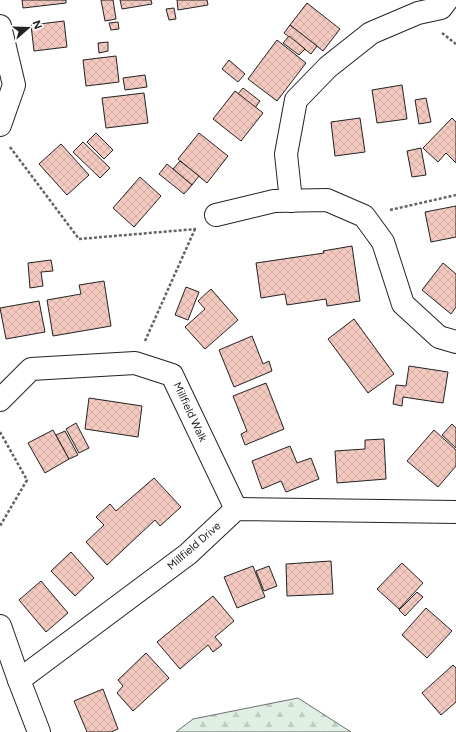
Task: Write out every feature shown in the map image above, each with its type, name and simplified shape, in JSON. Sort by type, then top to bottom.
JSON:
[{"type":"street","points":[[291,201],[286,154],[296,100],[328,67],[371,33],[418,14],[441,8],[447,0]]},
{"type":"street","points":[[0,26],[14,85],[0,125]]},
{"type":"street","points":[[209,221],[274,202],[291,201],[327,200],[364,216],[384,242],[403,304],[439,337],[456,342]]},
{"type":"street","name":"Millfield Walk","points":[[0,400],[31,369],[135,363],[172,374],[236,509]]},
{"type":"street","points":[[236,509],[456,512]]},
{"type":"street","name":"Millfield Drive","points":[[19,680],[188,554],[236,509]]},
{"type":"street","points":[[0,626],[39,732]]},
{"type":"path","points":[[9,146],[79,239],[195,229],[209,221]]},
{"type":"path","points":[[364,216],[456,195]]},
{"type":"path","points":[[135,363],[195,229]]},
{"type":"path","points":[[0,432],[27,480],[0,526]]},
{"type":"green space","points":[[298,698],[351,732],[176,732],[193,719]]},
{"type":"building","points":[[22,0],[66,0],[66,3],[23,8]]},
{"type":"building","points":[[101,0],[113,0],[116,19],[105,21]]},
{"type":"building","points":[[120,0],[151,0],[152,4],[122,9]]},
{"type":"building","points":[[177,0],[207,0],[208,5],[178,10]]},
{"type":"building","points":[[307,3],[340,29],[323,51],[290,25]]},
{"type":"building","points":[[174,8],[176,19],[169,20],[166,9]]},
{"type":"building","points":[[64,21],[67,47],[34,51],[31,25]]},
{"type":"building","points":[[118,22],[119,29],[111,30],[109,23]]},
{"type":"building","points":[[290,25],[317,46],[311,54],[284,33]]},
{"type":"building","points":[[289,36],[305,49],[299,55],[283,43]]},
{"type":"building","points":[[277,40],[306,63],[277,101],[248,79]]},
{"type":"building","points":[[108,42],[108,51],[99,53],[98,43]]},
{"type":"building","points":[[116,56],[119,82],[86,86],[83,60]]},
{"type":"building","points":[[229,60],[245,74],[238,82],[222,69]]},
{"type":"building","points":[[145,75],[147,87],[125,90],[123,78]]},
{"type":"building","points":[[402,85],[407,119],[377,123],[372,90]]},
{"type":"building","points":[[243,88],[260,101],[255,108],[238,94]]},
{"type":"building","points":[[235,91],[263,113],[241,141],[213,119]]},
{"type":"building","points":[[144,93],[148,123],[106,128],[102,98]]},
{"type":"building","points":[[426,98],[431,122],[419,124],[415,100]]},
{"type":"building","points":[[360,118],[365,152],[335,156],[331,122]]},
{"type":"building","points":[[452,118],[456,122],[456,163],[446,153],[438,162],[423,148]]},
{"type":"building","points":[[96,133],[113,150],[104,159],[87,142]]},
{"type":"building","points":[[199,133],[228,156],[207,183],[178,159]]},
{"type":"building","points":[[83,142],[110,168],[100,178],[73,152]]},
{"type":"building","points":[[61,144],[89,175],[67,195],[39,164]]},
{"type":"building","points":[[421,148],[426,175],[412,177],[407,151]]},
{"type":"building","points":[[180,161],[199,176],[192,185],[173,169]]},
{"type":"building","points":[[167,164],[192,185],[184,194],[159,174]]},
{"type":"building","points":[[140,177],[161,196],[134,227],[113,208]]},
{"type":"building","points":[[456,206],[456,237],[431,242],[425,212]]},
{"type":"building","points":[[352,246],[360,301],[327,306],[326,299],[287,305],[285,294],[261,298],[256,263],[324,253],[323,251]]},
{"type":"building","points":[[51,260],[53,271],[41,272],[43,286],[30,288],[28,263]]},
{"type":"building","points":[[443,263],[456,274],[456,307],[451,314],[422,290]]},
{"type":"building","points":[[104,281],[111,326],[53,336],[47,300],[81,294],[79,285]]},
{"type":"building","points":[[186,287],[199,292],[188,320],[175,315]]},
{"type":"building","points":[[211,289],[238,320],[205,349],[185,327],[205,309],[198,301]]},
{"type":"building","points":[[39,301],[45,332],[6,339],[0,308]]},
{"type":"building","points":[[354,319],[394,374],[368,393],[328,339]]},
{"type":"building","points":[[252,336],[263,364],[269,361],[272,371],[234,387],[219,350]]},
{"type":"building","points":[[409,366],[448,372],[443,403],[403,397],[402,406],[393,404],[396,385],[406,386]]},
{"type":"building","points":[[266,383],[284,429],[245,445],[241,434],[247,431],[233,396]]},
{"type":"building","points":[[89,398],[142,406],[138,437],[85,429]]},
{"type":"building","points":[[76,423],[89,448],[79,453],[66,429]]},
{"type":"building","points":[[452,424],[456,428],[456,448],[442,435]]},
{"type":"building","points":[[53,430],[69,459],[45,473],[28,443]]},
{"type":"building","points":[[434,430],[456,450],[456,466],[438,487],[407,461]]},
{"type":"building","points":[[65,431],[78,455],[69,459],[56,435]]},
{"type":"building","points":[[384,439],[386,479],[337,483],[335,451],[365,449],[365,440]]},
{"type":"building","points":[[290,446],[297,463],[311,458],[319,479],[286,492],[281,481],[262,489],[252,461]]},
{"type":"building","points":[[154,478],[181,507],[160,526],[155,520],[107,565],[86,542],[104,525],[96,517],[110,504],[116,511]]},
{"type":"building","points":[[71,552],[94,578],[75,596],[51,571]]},
{"type":"building","points":[[331,561],[333,594],[287,596],[286,564]]},
{"type":"building","points":[[402,563],[423,583],[399,609],[377,589]]},
{"type":"building","points":[[253,566],[265,597],[237,608],[224,577]]},
{"type":"building","points":[[269,566],[277,586],[264,591],[256,571]]},
{"type":"building","points":[[41,581],[68,613],[46,632],[19,600]]},
{"type":"building","points":[[417,592],[423,597],[405,616],[399,610]]},
{"type":"building","points":[[213,596],[234,621],[215,637],[222,645],[213,652],[208,645],[180,669],[157,642]]},
{"type":"building","points":[[426,608],[452,631],[427,658],[402,635]]},
{"type":"building","points":[[146,653],[169,678],[133,711],[117,693],[123,686],[118,680]]},
{"type":"building","points":[[453,665],[456,668],[456,702],[441,715],[422,693]]},
{"type":"building","points":[[103,689],[118,729],[111,732],[87,732],[74,701]]}]
